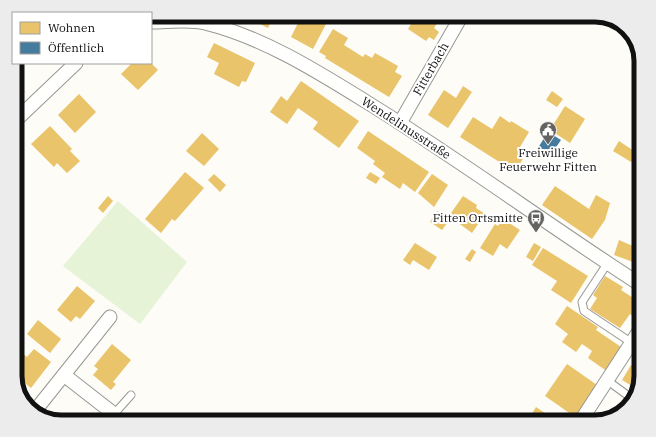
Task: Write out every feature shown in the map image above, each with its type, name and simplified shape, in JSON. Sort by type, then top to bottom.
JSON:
[{"type":"street","name":"Wendelinusstraße","points":[[152,22],[203,22],[226,28],[280,52],[338,84],[400,123],[607,264],[634,281]]},
{"type":"street","name":"Fitterbach","points":[[400,123],[458,22]]},
{"type":"street","points":[[22,114],[75,64]]},
{"type":"street","points":[[38,407],[110,317]]},
{"type":"street","points":[[585,415],[634,340]]},
{"type":"street","points":[[64,375],[107,415]]},
{"type":"lane","points":[[607,264],[582,302],[582,307],[584,311],[632,343]]},
{"type":"lane","points":[[608,381],[628,396]]},
{"type":"lane","points":[[113,415],[130,395]]},
{"type":"green space","points":[[118,201],[187,262],[140,324],[63,266]]},
{"type":"building: Wohnen","points":[[256,22],[271,22],[268,28]]},
{"type":"building: Wohnen","points":[[298,22],[322,22],[326,24],[313,49],[291,37]]},
{"type":"building: Wohnen","points":[[412,22],[438,22],[434,28],[439,32],[434,40],[429,37],[426,41],[408,29]]},
{"type":"building: Wohnen","points":[[333,29],[348,38],[344,45],[363,57],[365,54],[372,58],[375,53],[398,66],[395,72],[402,76],[389,97],[325,58],[326,56],[319,52]]},
{"type":"building: Wohnen","points":[[214,43],[255,63],[246,82],[242,81],[239,87],[214,74],[219,63],[207,57]]},
{"type":"building: Wohnen","points":[[131,64],[152,64],[158,70],[138,90],[121,74]]},
{"type":"building: Wohnen","points":[[301,81],[359,121],[339,148],[313,129],[318,122],[298,108],[287,124],[270,112],[281,96],[287,101]]},
{"type":"building: Wohnen","points":[[463,86],[472,92],[448,128],[428,115],[444,90],[456,98]]},
{"type":"building: Wohnen","points":[[552,91],[563,99],[557,107],[546,100]]},
{"type":"building: Wohnen","points":[[79,94],[96,112],[75,133],[58,115]]},
{"type":"building: Wohnen","points":[[565,106],[585,119],[570,143],[550,130]]},
{"type":"building: Wohnen","points":[[500,116],[510,123],[511,121],[529,132],[520,147],[527,152],[515,172],[460,137],[473,117],[492,129]]},
{"type":"building: Wohnen","points":[[50,126],[72,149],[70,151],[80,161],[67,173],[57,163],[54,167],[31,144]]},
{"type":"building: Wohnen","points":[[368,131],[429,172],[415,192],[403,183],[400,189],[382,177],[385,173],[373,164],[375,161],[357,148]]},
{"type":"building: Wohnen","points":[[202,133],[219,149],[204,166],[186,151]]},
{"type":"building: Wohnen","points":[[619,141],[634,151],[634,158],[631,162],[613,151]]},
{"type":"building: Wohnen","points":[[185,172],[204,188],[175,221],[172,219],[161,233],[145,219]]},
{"type":"building: Wohnen","points":[[370,172],[380,178],[376,184],[366,178]]},
{"type":"building: Wohnen","points":[[214,174],[226,185],[220,192],[208,180]]},
{"type":"building: Wohnen","points":[[432,174],[448,185],[434,207],[418,193]]},
{"type":"building: Wohnen","points":[[555,186],[589,209],[596,195],[610,203],[605,220],[592,239],[542,205]]},
{"type":"building: Wohnen","points":[[108,196],[113,201],[103,213],[98,208]]},
{"type":"building: Wohnen","points":[[463,196],[477,205],[476,208],[485,214],[472,233],[449,216]]},
{"type":"building: Wohnen","points":[[437,211],[450,219],[442,230],[430,222]]},
{"type":"building: Wohnen","points":[[503,219],[520,230],[507,249],[500,244],[493,256],[480,248],[495,224],[498,226]]},
{"type":"building: Wohnen","points":[[619,240],[633,246],[634,243],[634,262],[614,255]]},
{"type":"building: Wohnen","points":[[415,243],[437,257],[429,270],[413,260],[410,265],[403,260]]},
{"type":"building: Wohnen","points":[[534,243],[541,247],[533,261],[526,257]]},
{"type":"building: Wohnen","points":[[543,248],[588,276],[571,303],[551,290],[557,281],[532,265]]},
{"type":"building: Wohnen","points":[[472,249],[476,252],[470,262],[465,259]]},
{"type":"building: Wohnen","points":[[605,276],[623,287],[621,290],[634,298],[634,317],[630,314],[620,328],[590,309],[597,298],[593,295]]},
{"type":"building: Wohnen","points":[[77,286],[95,301],[80,319],[76,316],[71,322],[57,310]]},
{"type":"building: Wohnen","points":[[567,306],[598,327],[596,330],[624,349],[608,372],[588,358],[592,351],[582,344],[576,352],[562,342],[568,334],[555,324]]},
{"type":"building: Wohnen","points":[[38,320],[61,339],[50,353],[27,334]]},
{"type":"building: Wohnen","points":[[112,344],[131,360],[113,382],[116,384],[111,390],[93,375],[98,369],[94,366]]},
{"type":"building: Wohnen","points":[[34,349],[51,362],[31,388],[22,381],[22,353],[27,357]]},
{"type":"building: Wohnen","points":[[567,364],[597,385],[576,415],[572,415],[545,396]]},
{"type":"building: Wohnen","points":[[631,365],[634,367],[633,386],[622,380]]},
{"type":"building: Wohnen","points":[[536,407],[548,415],[531,415]]},
{"type":"building: Öffentlich","name":"Freiwillige Feuerwehr Fitten","points":[[548,132],[561,140],[548,159],[536,151]]},
{"type":"place","name":"Freiwillige Feuerwehr Fitten","points":[[548,145]]},
{"type":"place","name":"Fitten Ortsmitte","points":[[536,233]]}]
